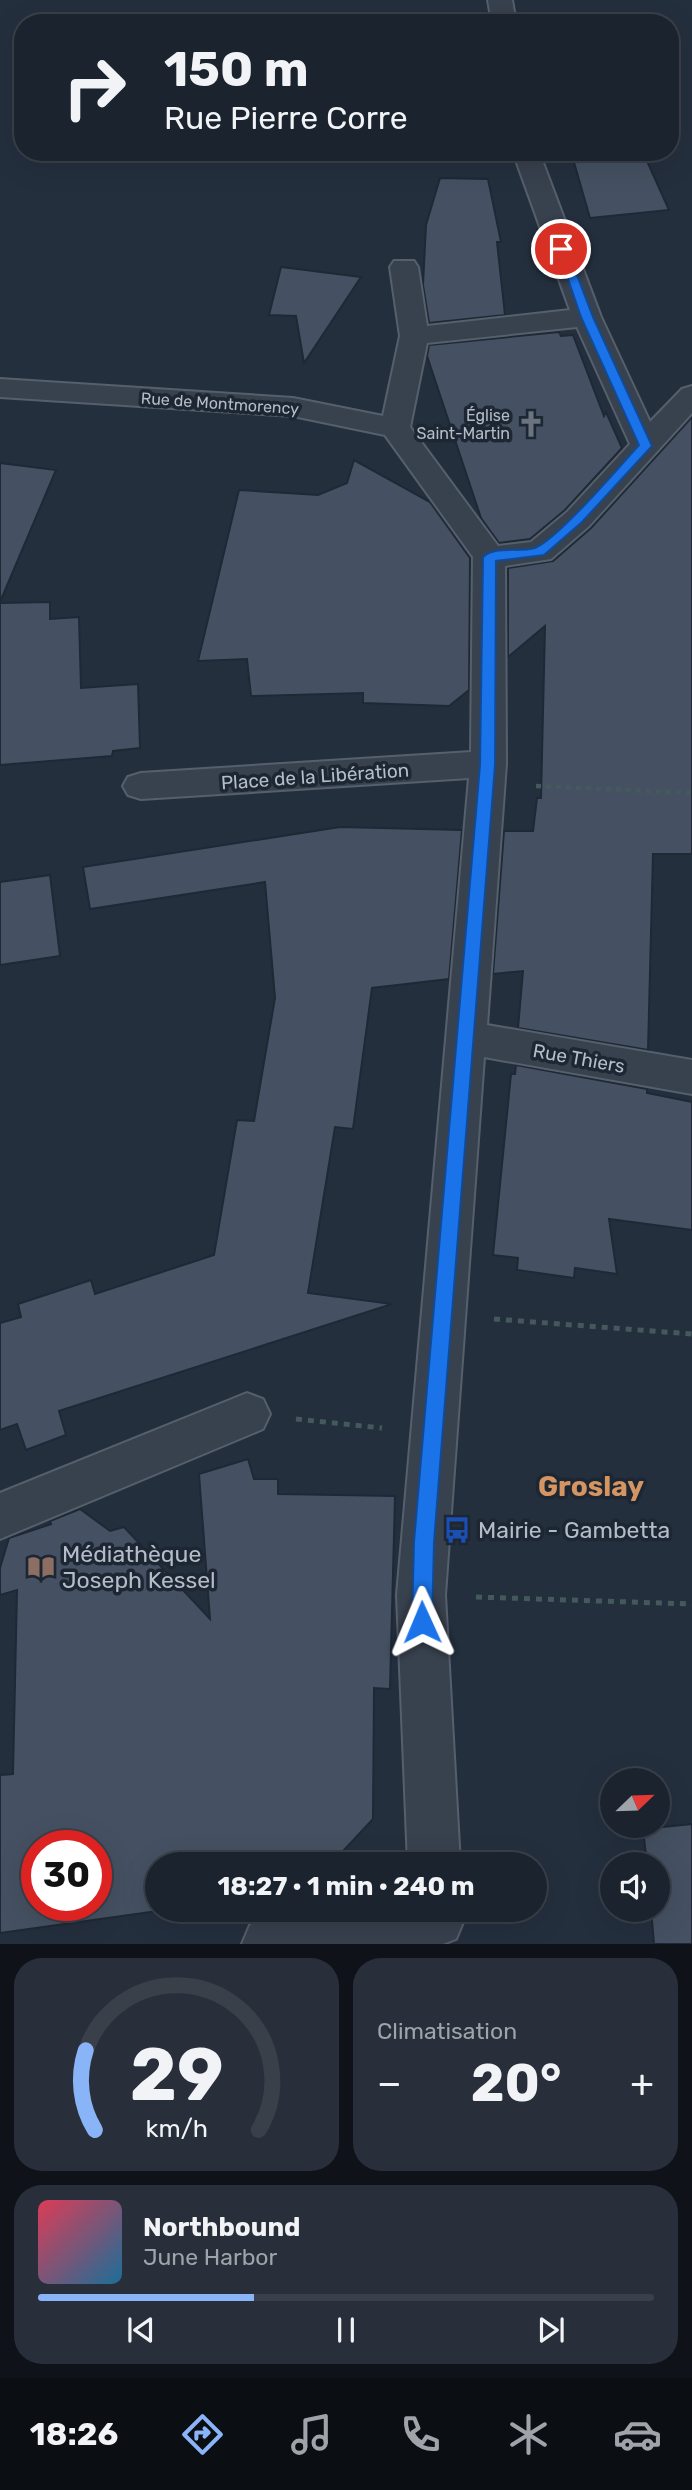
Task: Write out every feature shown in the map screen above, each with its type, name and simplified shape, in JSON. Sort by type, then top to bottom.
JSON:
[{"type":"street","points":[[529,161],[587,317],[646,446]]},
{"type":"street","points":[[404,267],[414,337],[395,428],[447,495],[489,557],[487,774],[421,1595],[433,1852]]},
{"type":"street","points":[[414,337],[587,317]]},
{"type":"street","name":"Rue de Montmorency","points":[[0,388],[293,407],[395,428]]},
{"type":"street","points":[[489,557],[540,552],[578,519],[692,395]]},
{"type":"street","name":"Place de la Libération","points":[[141,786],[487,774]]},
{"type":"street","name":"Rue Thiers","points":[[466,1038],[692,1077]]},
{"type":"street","points":[[0,1516],[247,1414]]},
{"type":"street","points":[[269,1944],[439,1924]]},
{"type":"path","points":[[487,774],[692,793]]},
{"type":"path","points":[[443,1315],[692,1335]]},
{"type":"path","points":[[247,1414],[434,1433]]},
{"type":"path","points":[[421,1595],[692,1604]]},
{"type":"building","points":[[574,161],[647,161],[669,210],[590,218]]},
{"type":"building","points":[[440,178],[488,179],[501,242],[497,242],[505,315],[429,323],[423,285],[426,225]]},
{"type":"building","points":[[281,267],[361,277],[304,363],[296,316],[269,315]]},
{"type":"building","name":"Église Saint-Martin","points":[[559,332],[561,336],[573,335],[604,416],[606,412],[622,448],[565,510],[530,539],[499,543],[481,518],[427,356],[429,345]]},
{"type":"building","points":[[692,417],[692,854],[653,854],[648,1050],[518,1028],[523,971],[493,974],[504,831],[533,831],[537,798],[541,798],[545,626],[508,657],[508,568],[553,561],[591,528]]},
{"type":"building","points":[[354,460],[430,502],[470,558],[469,690],[449,706],[363,703],[363,693],[251,696],[247,659],[198,661],[239,490],[318,495],[347,483]]},
{"type":"building","points":[[0,463],[56,470],[0,602]]},
{"type":"building","points":[[50,602],[50,619],[79,617],[81,688],[138,684],[140,748],[113,751],[112,756],[0,765],[0,603]]},
{"type":"building","points":[[340,827],[462,830],[449,979],[372,988],[353,1129],[335,1127],[308,1293],[392,1304],[59,1411],[66,1435],[26,1450],[17,1424],[0,1430],[0,1323],[21,1317],[18,1304],[91,1280],[95,1294],[214,1255],[237,1120],[254,1121],[275,998],[265,882],[90,909],[83,867]]},
{"type":"building","points":[[50,875],[60,956],[0,965],[0,882]]},
{"type":"building","points":[[516,1065],[647,1089],[647,1093],[692,1102],[692,1230],[609,1219],[617,1274],[575,1268],[574,1278],[517,1270],[518,1258],[493,1255],[511,1074],[515,1074]]},
{"type":"building","points":[[248,1459],[254,1479],[278,1479],[278,1494],[395,1496],[390,1689],[374,1688],[373,1819],[343,1852],[145,1852],[145,1913],[112,1917],[112,1830],[21,1830],[21,1921],[86,1921],[0,1933],[0,1775],[13,1774],[17,1590],[0,1595],[0,1568],[9,1538],[51,1524],[50,1521],[80,1509],[110,1531],[124,1527],[210,1619],[199,1474]]},
{"type":"building","points":[[692,1824],[692,1944],[654,1944],[652,1922],[670,1922],[670,1852],[646,1852],[644,1838],[670,1838],[670,1826]]},
{"type":"place","name":"Église Saint-Martin","points":[[531,424]]},
{"type":"place","name":"Mairie - Gambetta","points":[[457,1530]]},
{"type":"place","name":"Médiathèque Joseph Kessel","points":[[41,1567]]},
{"type":"district","name":"Groslay","points":[[591,1486]]},
{"type":"route","points":[[422,1622],[424,1542],[488,765],[489,557],[540,552],[578,519],[646,446],[587,317],[561,249]]}]
